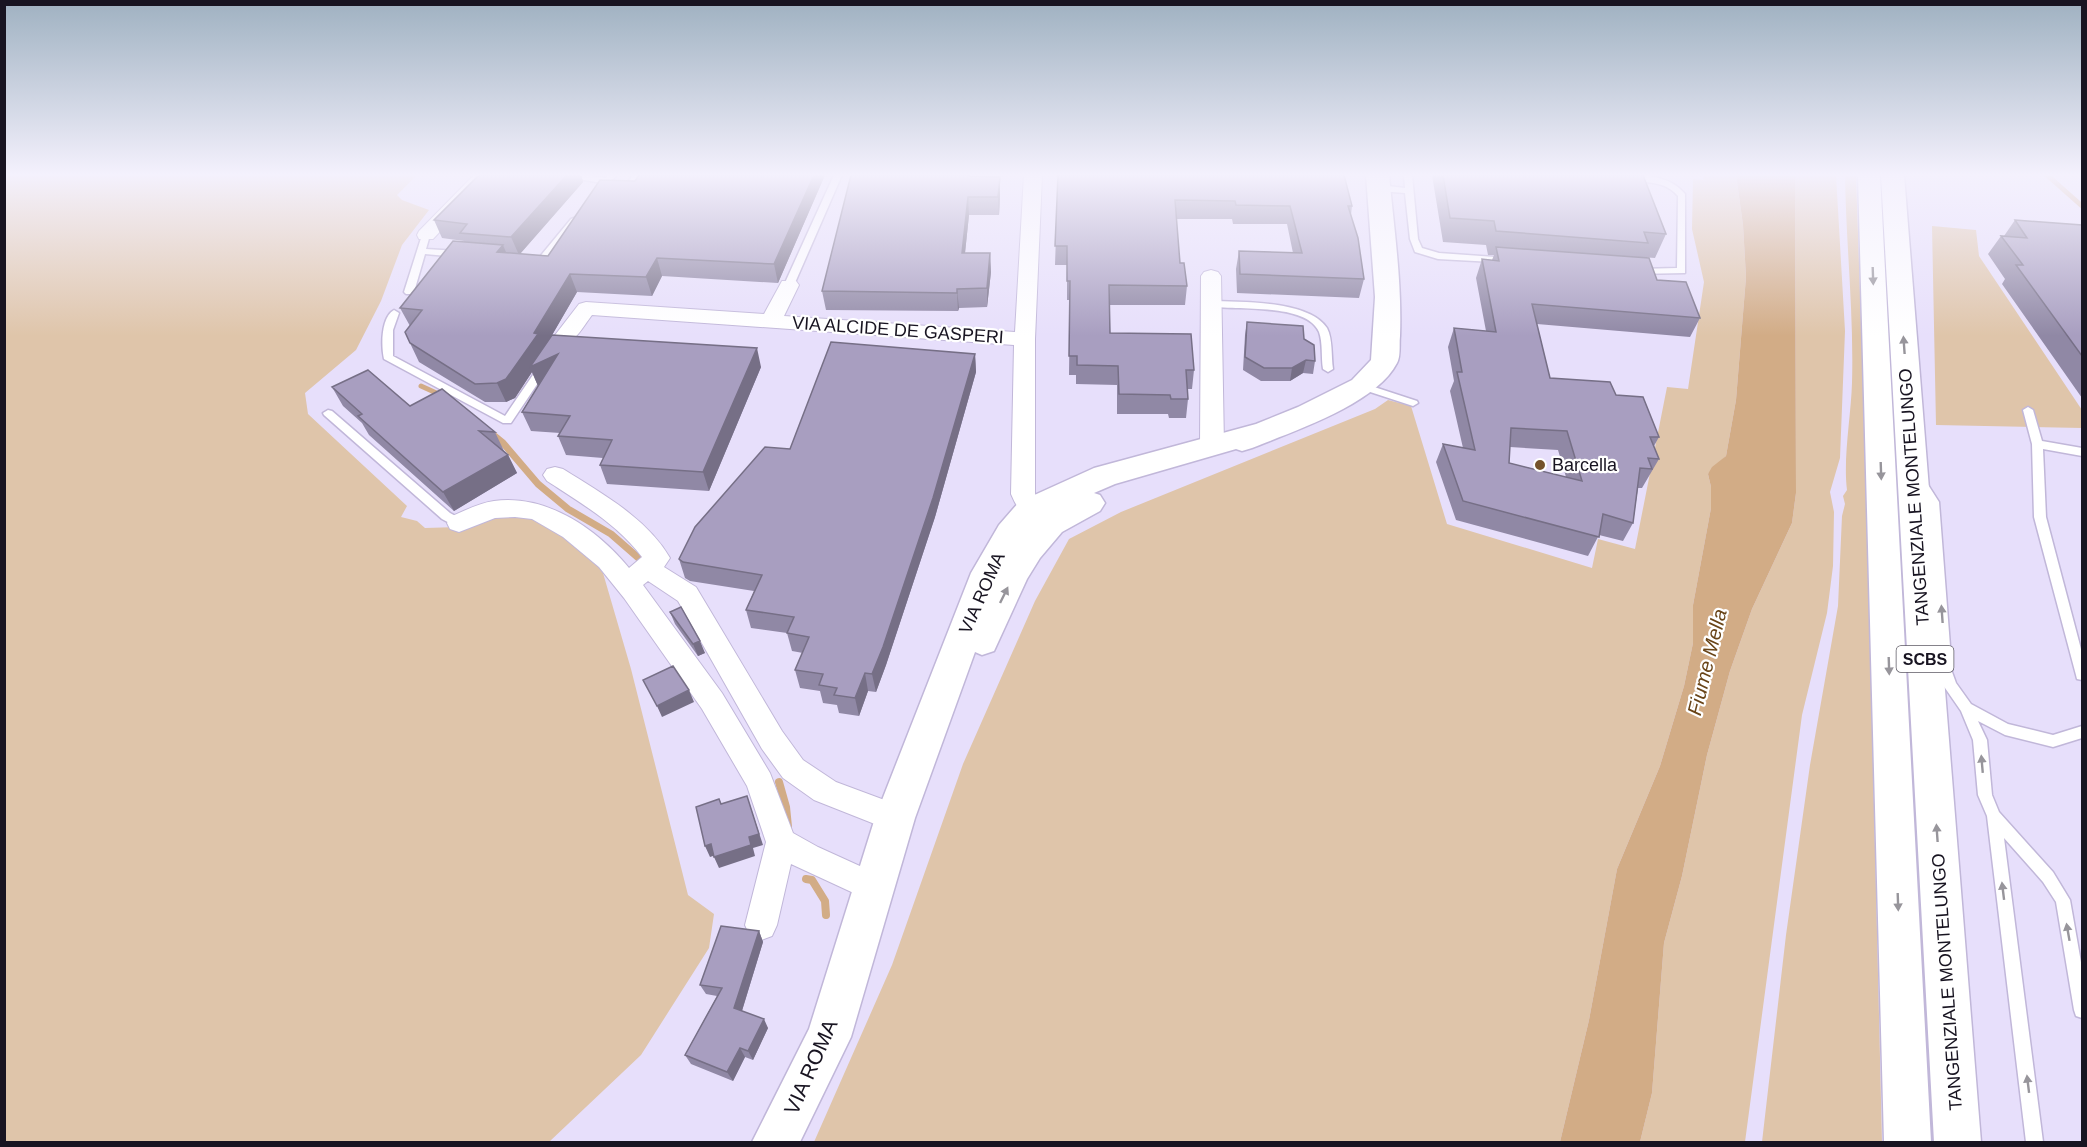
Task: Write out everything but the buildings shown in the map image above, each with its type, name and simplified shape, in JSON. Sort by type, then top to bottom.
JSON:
[{"type":"main road","name":"VIA ROMA","points":[[1041,517],[1089,503],[1308,414],[1362,386],[1375,375],[1384,361],[1388,297],[1382,229]]},
{"type":"main road","name":"TANGENZIALE MONTELUNGO","points":[[1871,229],[1908,1143]]},
{"type":"main road","name":"TANGENZIALE MONTELUNGO","points":[[1896,229],[1958,1143]]},
{"type":"main road","name":"VIA ROMA","points":[[775,1143],[828,1037],[873,887],[910,778],[949,707],[1017,569],[1034,543],[1041,517],[1105,476],[1263,432]]},
{"type":"street","points":[[424,243],[437,229]]},
{"type":"street","name":"VIA ALCIDE DE GASPERI","points":[[1030,229],[1022,477],[1023,494],[1041,517]]},
{"type":"street","points":[[1211,276],[1212,446]]},
{"type":"street","name":"VIA ALCIDE DE GASPERI","points":[[771,321],[789,285]]},
{"type":"street","name":"VIA ALCIDE DE GASPERI","points":[[556,348],[586,308],[1025,339]]},
{"type":"street","points":[[555,475],[603,507],[649,545],[657,558],[638,576]]},
{"type":"street","points":[[459,523],[492,510],[515,508],[538,511],[572,531],[608,560],[638,576],[687,594],[772,740],[793,769],[825,791],[895,818]]},
{"type":"street","points":[[638,576],[760,783],[794,849],[873,887]]},
{"type":"street","points":[[760,925],[794,849]]},
{"type":"lane","points":[[519,260],[540,262],[568,229]]},
{"type":"lane","points":[[789,285],[814,229]]},
{"type":"lane","points":[[1413,229],[1418,250],[1438,256],[1519,262]]},
{"type":"lane","points":[[1623,271],[1665,273],[1682,271],[1683,229]]},
{"type":"lane","points":[[409,292],[424,243],[464,255]]},
{"type":"lane","points":[[1211,304],[1283,310],[1316,321],[1323,330],[1328,369]]},
{"type":"lane","points":[[394,313],[388,330],[388,357],[507,421],[556,348]]},
{"type":"lane","points":[[1362,386],[1413,403]]},
{"type":"lane","points":[[2028,410],[2037,444],[2040,517],[2082,675]]},
{"type":"lane","points":[[328,413],[446,516],[459,523]]},
{"type":"lane","points":[[2037,444],[2082,452]]},
{"type":"lane","points":[[1912,471],[1933,502],[1946,672],[1950,685],[1966,708],[1980,740],[1985,795],[1994,816],[2035,1143]]},
{"type":"lane","points":[[1966,708],[2005,729],[2053,741],[2082,732]]},
{"type":"lane","points":[[1994,816],[2048,877],[2063,900],[2082,1010]]},
{"type":"shaded area","points":[[5,229],[415,229],[402,245],[381,301],[356,350],[305,393],[308,414],[407,506],[401,517],[417,521],[425,528],[459,527],[471,521],[523,513],[546,525],[590,555],[603,573],[631,669],[688,895],[714,914],[709,948],[641,1055],[549,1142],[5,1142]]},
{"type":"shaded area","points":[[1692,229],[1743,229],[1746,277],[1736,400],[1726,456],[1708,474],[1711,487],[1711,508],[1693,605],[1693,643],[1684,686],[1660,766],[1617,869],[1589,1020],[1560,1142],[814,1142],[892,965],[963,764],[1035,601],[1069,539],[1121,512],[1375,409],[1388,400],[1411,406],[1447,524],[1592,568],[1598,539],[1635,549],[1667,387],[1688,389],[1704,282]]},
{"type":"shaded area","points":[[1795,229],[1839,229],[1845,331],[1840,458],[1830,492],[1834,512],[1833,566],[1827,613],[1802,715],[1745,1142],[1640,1142],[1652,1093],[1664,943],[1682,876],[1707,755],[1730,671],[1752,609],[1792,523],[1796,493]]},
{"type":"shaded area","points":[[1847,229],[1858,229],[1866,468],[1882,1142],[1762,1142],[1786,935],[1810,765],[1838,606],[1842,516],[1845,504],[1843,496],[1847,490],[1852,331]]},
{"type":"shaded area","points":[[1932,229],[1976,230],[1979,256],[2082,410],[2082,428],[1936,425]]},
{"type":"water","name":"Fiume Mella","points":[[1743,229],[1795,229],[1796,493],[1792,523],[1752,609],[1730,671],[1707,755],[1682,876],[1664,943],[1652,1093],[1640,1142],[1560,1142],[1589,1020],[1617,869],[1660,766],[1684,686],[1693,643],[1693,605],[1711,508],[1711,487],[1708,474],[1712,467],[1726,456],[1736,400],[1746,277]]},
{"type":"waterway","points":[[421,386],[443,396]]},
{"type":"waterway","points":[[492,434],[503,443],[538,484],[568,509],[611,534],[642,561]]},
{"type":"waterway","points":[[779,782],[786,807],[788,827]]},
{"type":"waterway","points":[[806,879],[812,880],[825,901],[826,915]]},
{"type":"place","name":"Barcella","points":[[1540,465]]}]
